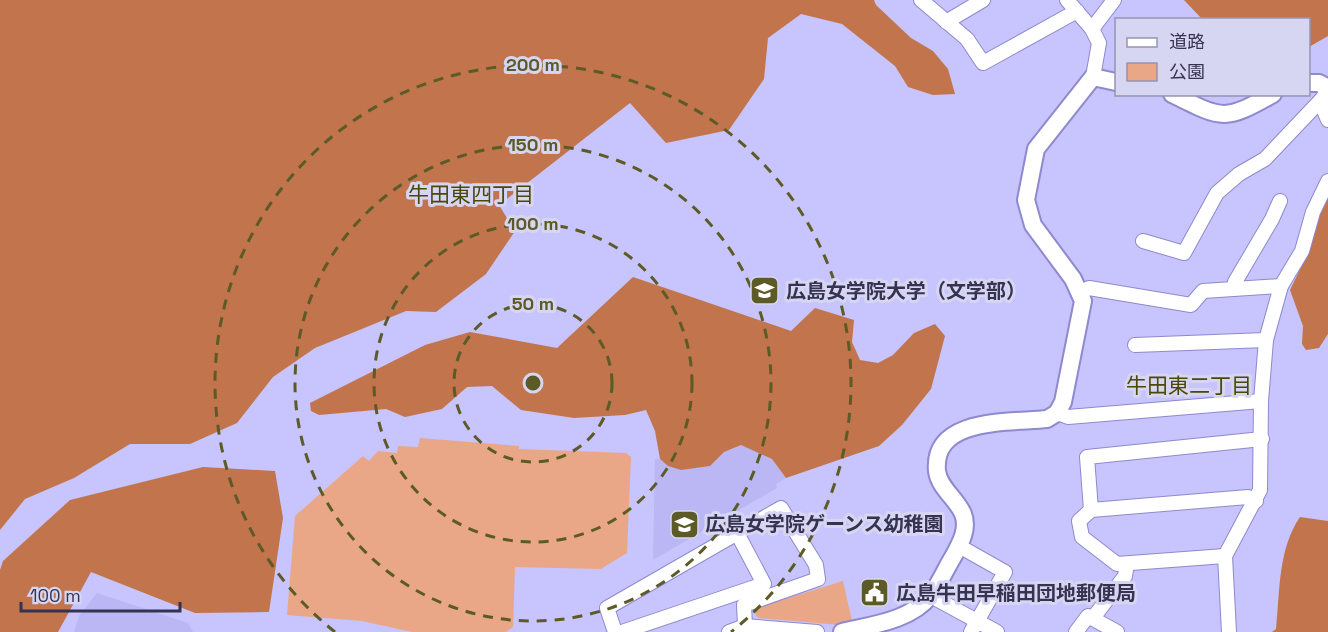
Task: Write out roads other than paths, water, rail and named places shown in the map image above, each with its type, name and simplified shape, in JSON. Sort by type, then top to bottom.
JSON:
[{"type":"street","points":[[921,0],[967,39],[983,63],[1077,11]]},
{"type":"street","points":[[946,22],[983,0]]},
{"type":"street","points":[[842,632],[894,620],[931,596],[959,546],[965,531],[964,515],[944,487],[937,471],[940,452],[948,438],[959,430],[975,426],[1047,419],[1057,413],[1063,402],[1082,314],[1080,292],[1033,225],[1026,200],[1036,149],[1094,77],[1100,43],[1092,29],[1067,0]]},
{"type":"street","points":[[1092,29],[1114,0]]},
{"type":"street","points":[[1094,77],[1115,82]]},
{"type":"street","points":[[1310,82],[1319,83],[1325,93],[1328,120]]},
{"type":"street","points":[[1143,241],[1184,253],[1217,193],[1239,174],[1265,159],[1325,93]]},
{"type":"street","points":[[1176,96],[1209,113],[1226,116],[1241,112],[1270,96]]},
{"type":"street","points":[[1229,632],[1225,556],[1260,490],[1261,401],[1266,340],[1281,286],[1302,251],[1313,212],[1328,181]]},
{"type":"street","points":[[1234,288],[1235,282],[1280,201]]},
{"type":"street","points":[[1080,292],[1089,288],[1191,305],[1203,291],[1281,286]]},
{"type":"street","points":[[1135,345],[1266,340]]},
{"type":"street","points":[[1057,413],[1068,417],[1261,401]]},
{"type":"street","points":[[1091,510],[1087,457],[1262,439]]},
{"type":"street","points":[[1225,556],[1117,564],[1082,537],[1079,521],[1091,510],[1248,497],[1256,501]]},
{"type":"street","points":[[615,632],[607,608],[781,508],[816,565],[818,579],[744,605],[745,626]]},
{"type":"street","points":[[622,632],[765,584],[737,533]]},
{"type":"street","points":[[959,546],[1005,572],[974,627]]},
{"type":"street","points":[[1093,618],[1125,576],[1127,564]]},
{"type":"street","points":[[931,596],[974,627],[997,632]]},
{"type":"street","points":[[1076,632],[1088,616],[1117,632]]},
{"type":"street","points":[[729,632],[745,626],[817,632]]},
{"type":"place","name":"広島女学院大学（文学部）","points":[[765,291]]},
{"type":"place","name":"広島女学院ゲーンス幼稚園","points":[[684,524]]},
{"type":"place","name":"広島牛田早稲田団地郵便局","points":[[875,593]]},
{"type":"district","name":"牛田東四丁目","points":[[471,194]]},
{"type":"district","name":"牛田東二丁目","points":[[1189,385]]}]
